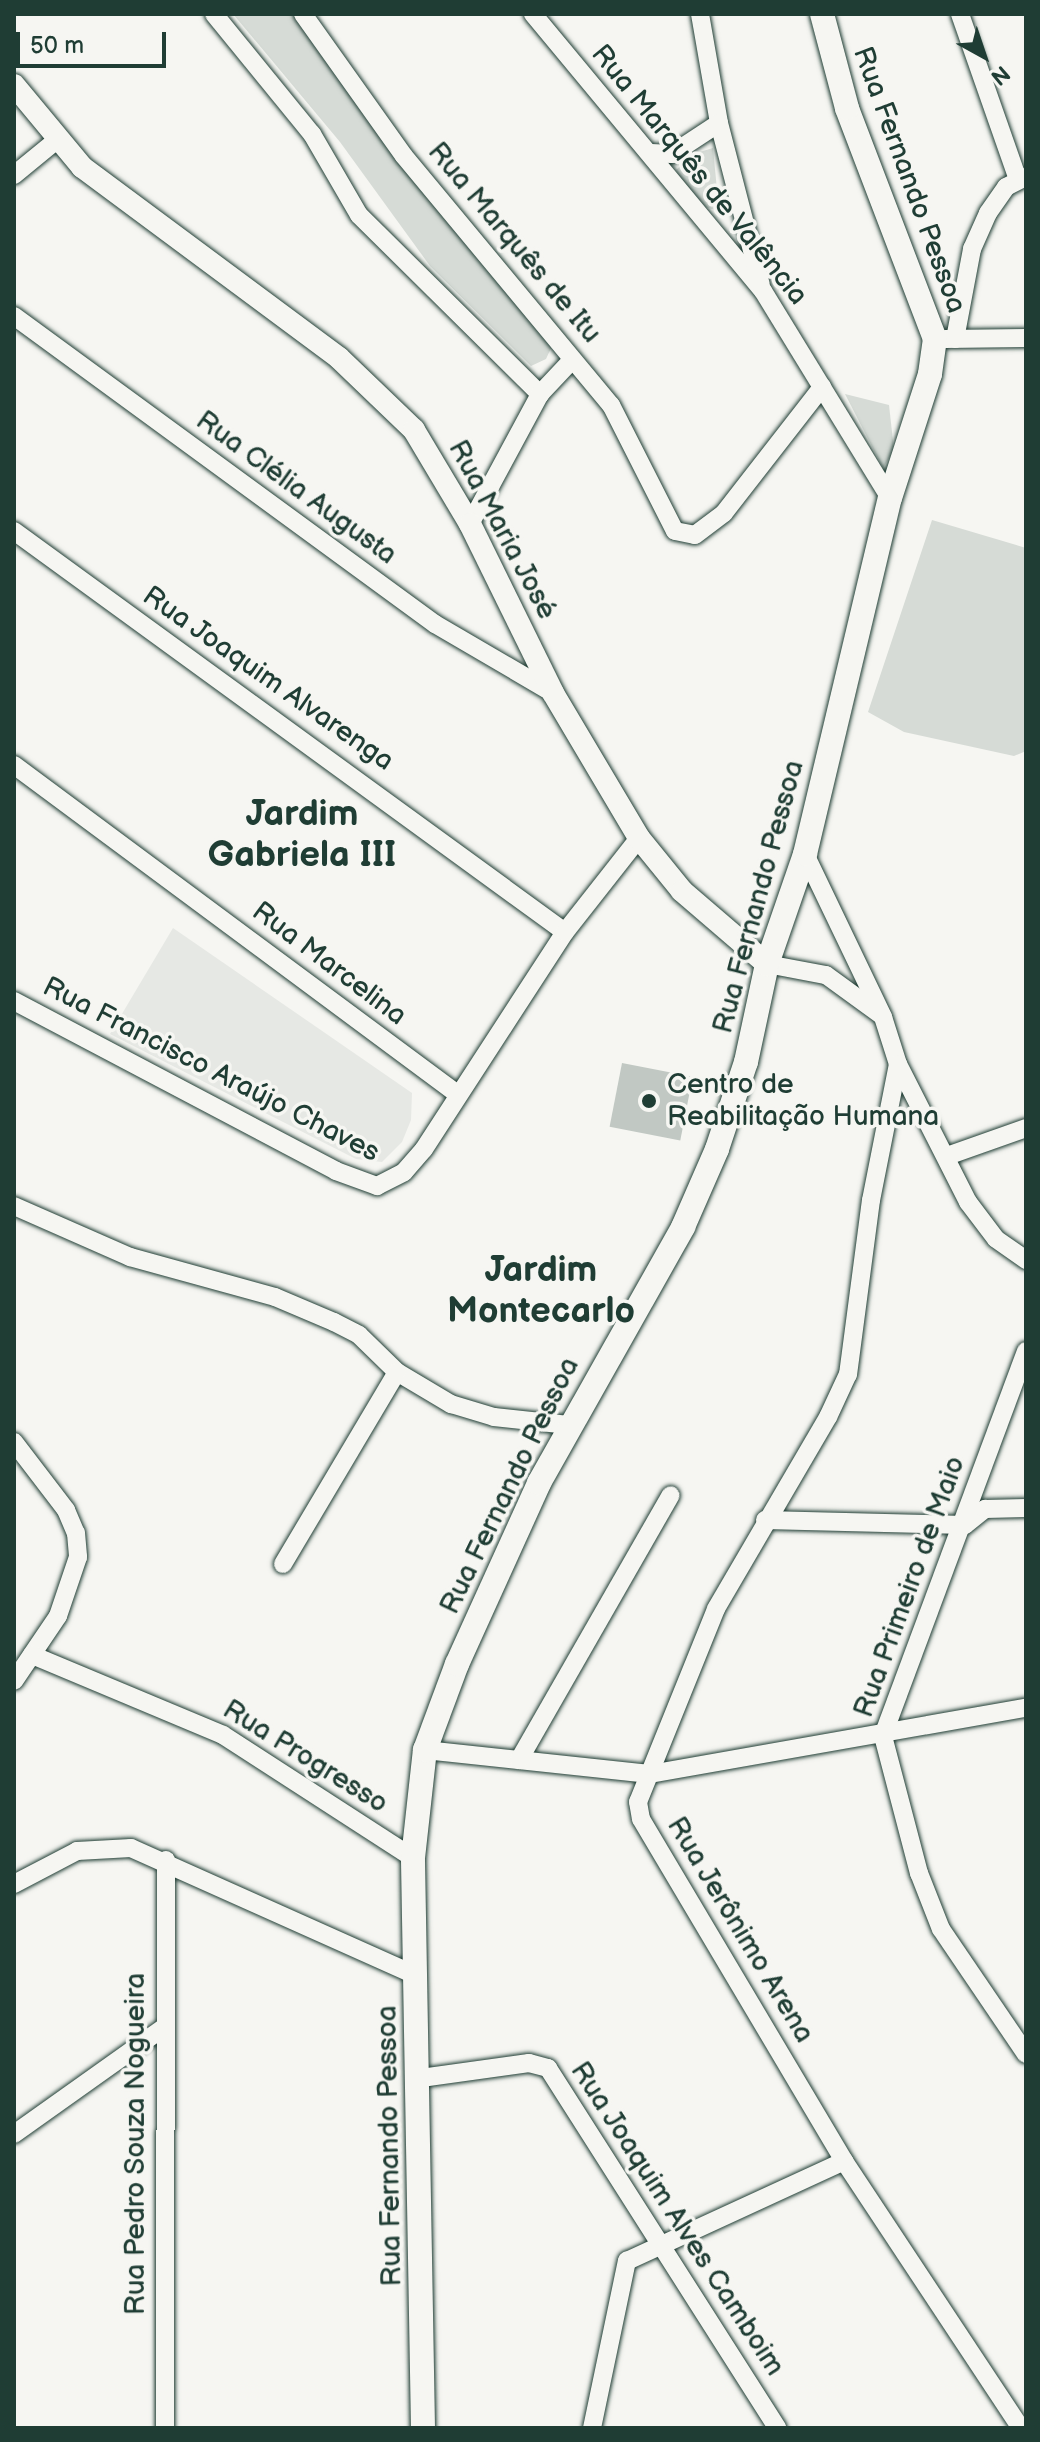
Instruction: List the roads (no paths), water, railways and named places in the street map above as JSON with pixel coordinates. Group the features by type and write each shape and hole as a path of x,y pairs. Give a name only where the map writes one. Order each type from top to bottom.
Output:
{"main road":[{"name":"Rua Fernando Pessoa","path":"423,2428 421,2078 413,1858 425,1750 457,1664 569,1425 683,1227 717,1149 746,1062 767,964 805,854 890,498 930,374 945,339 847,108 822,14"}],"street":[{"path":"214,14 312,134 359,215 540,394"},
{"name":"Rua Marquês de Itu","path":"303,14 404,156 611,405 665,517 684,535 709,527 822,387"},
{"name":"Rua Marquês de Valência","path":"533,14 763,291 890,498"},
{"path":"700,14 719,123 763,291"},
{"path":"960,14 1022,177 997,198 972,249 945,339 1026,338"},
{"name":"Rua Maria José","path":"14,85 58,139 108,189 296,325 383,397 414,430 470,524 553,693 639,838 682,891 767,964"},
{"path":"651,153 672,154 719,123"},
{"path":"14,175 58,139"},
{"name":"Rua Clélia Augusta","path":"14,316 413,608 553,693"},
{"path":"470,524 540,394 572,360"},
{"name":"Rua Joaquim Alvarenga","path":"14,531 565,932"},
{"name":"Rua Marcelina","path":"14,765 456,1093"},
{"name":"Rua Francisco Araújo Chaves","path":"14,1001 322,1164 377,1186 404,1172 424,1149 456,1093 565,932 639,838"},
{"path":"805,854 883,1017 898,1064 980,1222 1026,1260"},
{"path":"767,964 826,975 883,1017"},
{"name":"Rua Jerônimo Arena","path":"898,1064 871,1200 848,1374 828,1417 765,1520 716,1609 638,1802 641,1819 844,2161 1021,2428"},
{"path":"947,1156 1026,1128"},
{"path":"14,1206 116,1252 275,1297 334,1322 359,1335 397,1372 474,1412 569,1425"},
{"name":"Rua Primeiro de Maio","path":"1026,1351 965,1525 883,1736 919,1873 941,1929 1026,2054"},
{"path":"283,1564 397,1372"},
{"path":"14,1442 66,1510 76,1533 78,1557 58,1616 14,1681"},
{"path":"519,1760 671,1495"},
{"path":"765,1520 965,1525 985,1509 1026,1508"},
{"name":"Rua Progresso","path":"32,1655 223,1735 413,1858"},
{"path":"425,1750 650,1774 883,1736 1026,1708"},
{"path":"14,1884 77,1851 131,1848 166,1860 417,1976"},
{"name":"Rua Pedro Souza Nogueira","path":"165,2428 163,2028 166,1860"},
{"path":"14,2134 163,2028"},
{"name":"Rua Joaquim Alves Camboim","path":"421,2078 529,2063 548,2068 658,2248 777,2428"},
{"path":"592,2428 627,2261 844,2161"}],"place":[{"name":"Centro de Reabilitação Humana","path":"649,1101"}],"district":[{"name":"Jardim Gabriela III","path":"302,834"},
{"name":"Jardim Montecarlo","path":"541,1290"}]}
